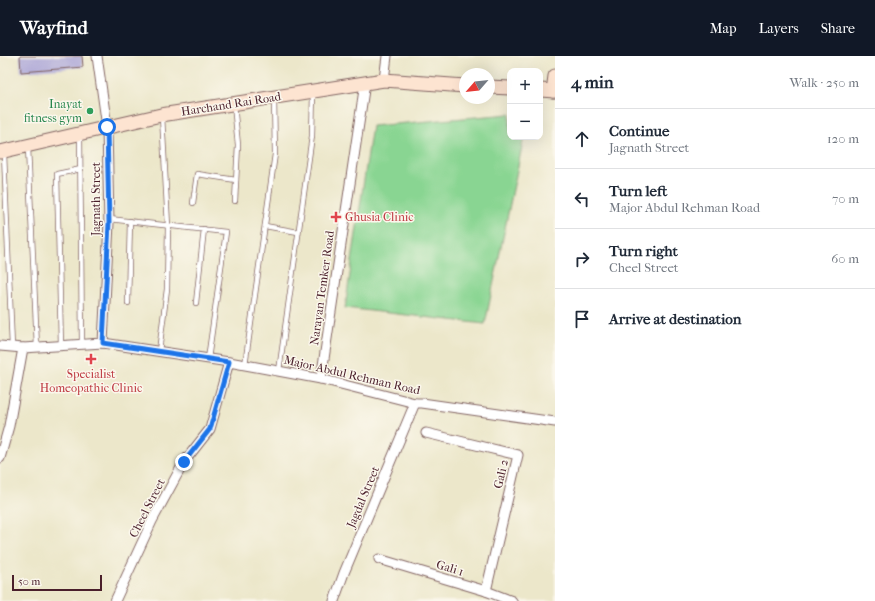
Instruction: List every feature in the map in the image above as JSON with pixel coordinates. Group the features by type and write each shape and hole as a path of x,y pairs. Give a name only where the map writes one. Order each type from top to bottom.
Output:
{"main road":[{"path":"549,91 555,76"},
{"name":"Harchand Rai Road","path":"2,151 162,115 384,80 459,86"},
{"path":"495,87 507,88"}],"street":[{"name":"Jagnath Street","path":"97,56 107,127 109,219 103,343"},
{"path":"384,80 387,56"},
{"name":"Narayan Temker Road","path":"321,379 364,83"},
{"name":"Major Abdul Rehman Road","path":"0,346 23,348 103,343 245,364 321,379 415,403 555,422"},
{"path":"0,458 9,426 23,348"},
{"name":"Cheel Street","path":"115,601 152,521 184,462 210,429 229,362"},
{"name":"Jagdal Street","path":"334,601 344,573 415,403"},
{"name":"Gali 2","path":"426,433 518,455 486,591"},
{"name":"Gali 1","path":"379,559 486,591 512,601"}],"lane":[{"path":"279,371 312,136 313,91"},
{"path":"245,364 275,154 274,97"},
{"path":"234,104 238,145 235,201"},
{"path":"159,351 167,289 168,226 162,115"},
{"path":"80,133 82,344"},
{"path":"28,145 37,347"},
{"path":"2,151 12,347"},
{"path":"61,346 57,174 81,169"},
{"path":"193,203 197,174 236,180"},
{"path":"109,219 226,232 208,358"},
{"path":"128,303 130,222"},
{"path":"265,226 298,232"},
{"path":"196,303 204,229"}],"green space":[{"path":"507,114 507,140 523,140 485,324 345,308 372,126"}],"building":[{"path":"20,56 82,56 83,67 21,72"}],"place":[{"name":"Inayat fitness gym","path":"90,111"},
{"name":"Ghusia Clinic","path":"336,217"},
{"name":"Specialist Homeopathic Clinic","path":"91,359"}],"route":[{"path":"107,127 109,223 103,343 229,362 210,429 184,462"}]}
